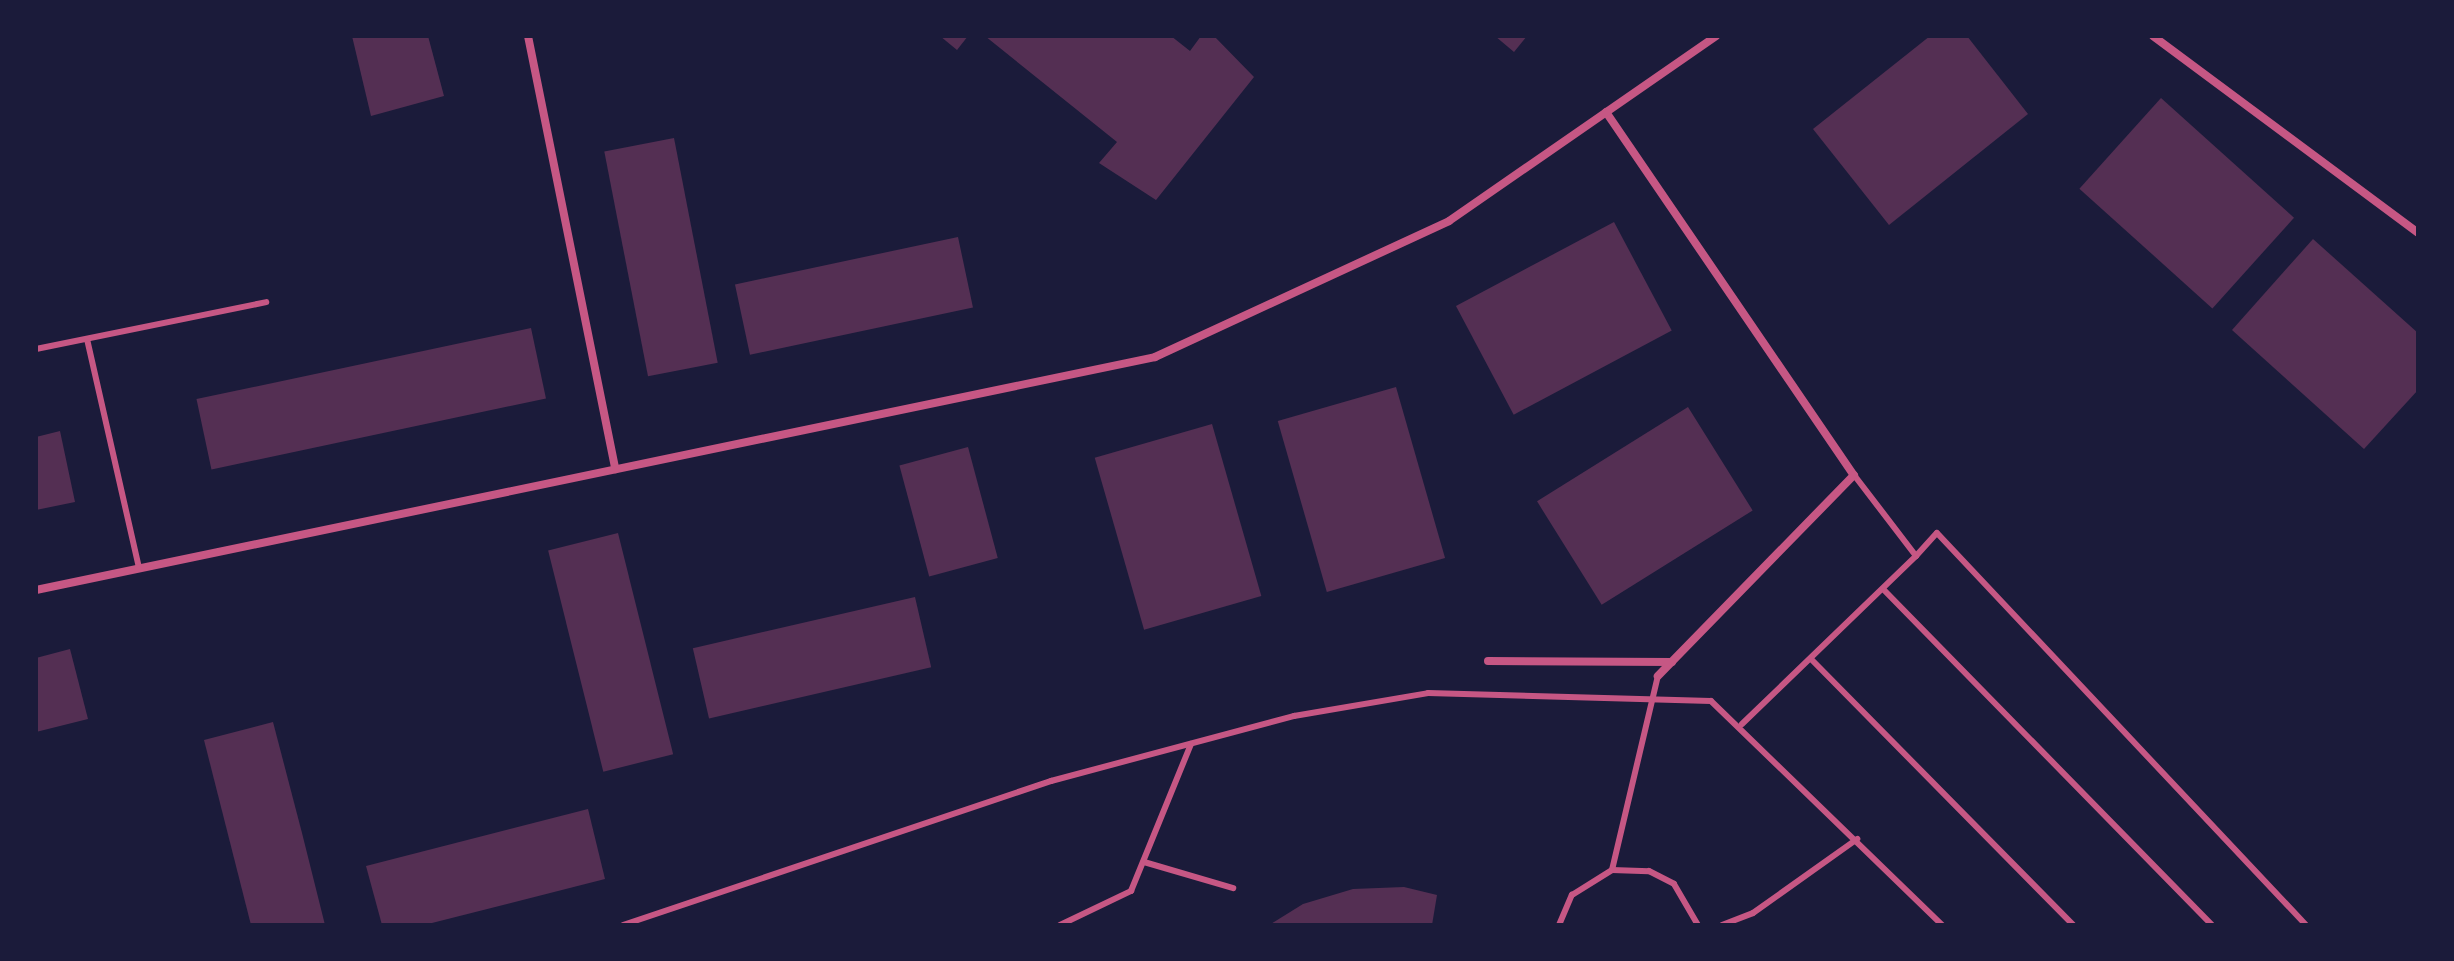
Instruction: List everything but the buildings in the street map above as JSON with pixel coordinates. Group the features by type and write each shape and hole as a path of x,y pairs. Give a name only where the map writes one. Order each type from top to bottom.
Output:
{"street":[{"path":"528,36 615,469"},
{"path":"36,590 1155,357 1449,221 1716,36"},
{"path":"2153,36 2418,233"},
{"path":"1606,112 1854,475 1658,676"},
{"path":"1488,661 1672,662"}],"lane":[{"path":"36,349 266,302"},
{"path":"87,339 139,568"},
{"path":"1854,475 1916,556"},
{"path":"1742,724 1937,533 2306,925"},
{"path":"1883,589 2212,925"},
{"path":"1811,659 2073,925"},
{"path":"1612,870 1649,699 1658,676"},
{"path":"623,925 1051,781 1191,744 1428,693 1711,701 1742,724 1942,925"},
{"path":"1060,925 1131,891 1191,744"},
{"path":"1722,925 1753,913 1857,839"},
{"path":"1144,862 1233,888"},
{"path":"1559,925 1572,895 1612,870 1649,871 1674,884 1698,925"}]}
